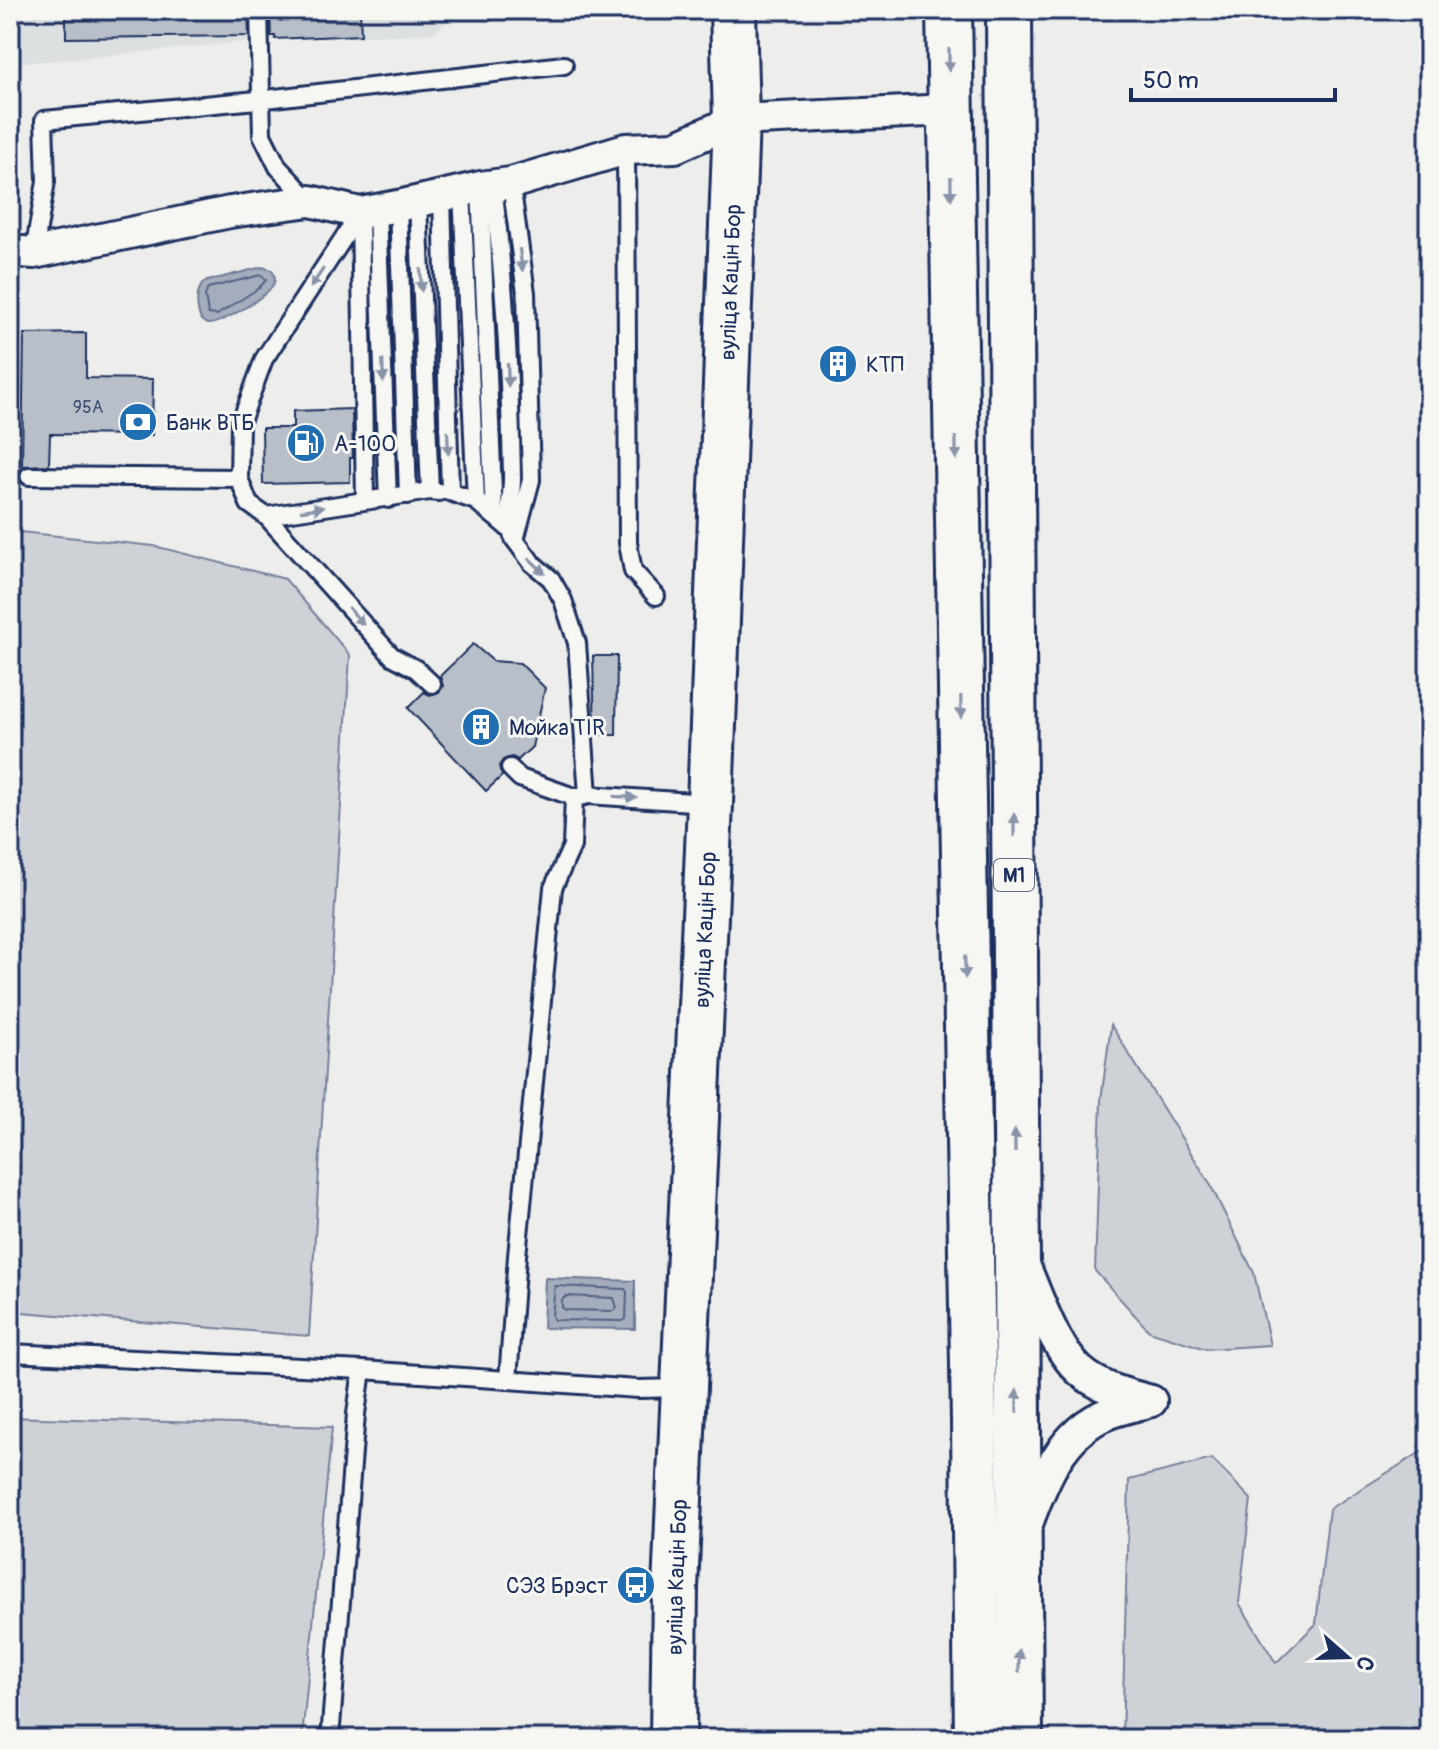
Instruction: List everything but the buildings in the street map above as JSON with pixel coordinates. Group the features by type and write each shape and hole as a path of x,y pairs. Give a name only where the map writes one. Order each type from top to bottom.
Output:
{"main road":[{"name":"вуліца Кацін Бор","path":"673,1739 675,1589 710,804 736,120 733,10"},
{"name":"М1","path":"949,10 974,1405 977,1739"},
{"name":"М1","path":"1009,10 1020,1739"}],"street":[{"path":"22,252 230,212 310,201 438,197 626,149 675,147 736,120 949,110"},
{"path":"1016,1245 1060,1345 1085,1375 1111,1390 1151,1401 1108,1414 1084,1427 1062,1450 1043,1481 1019,1548"}],"lane":[{"path":"259,10 262,135 278,167 310,201"},
{"path":"22,252 46,181 44,120 564,65"},
{"path":"626,149 628,543 633,571 656,596"},
{"path":"432,684 416,669 392,656 266,516 249,504 239,478 240,424 264,359 438,197"},
{"path":"430,491 438,197"},
{"path":"438,197 450,492"},
{"path":"408,495 438,197"},
{"path":"388,499 438,197"},
{"path":"365,500 438,197"},
{"path":"438,197 476,501"},
{"path":"438,197 494,516"},
{"path":"438,197 526,293 531,480 512,534"},
{"path":"29,476 239,478"},
{"path":"266,516 430,491 450,492 476,501 512,534 532,563 551,579 563,600 577,643 581,796 572,846 553,888 508,1380"},
{"path":"510,768 520,778 581,796 710,804"},
{"path":"10,1353 362,1370 638,1389 683,1388"},
{"path":"330,1739 362,1370"}],"shaded area":[{"path":"10,10 461,10 432,34 275,39 13,63"},
{"path":"10,531 154,546 285,579 350,655 309,1336 10,1311 10,1151 18,1091 10,1091"},
{"path":"1111,1025 1209,1182 1254,1273 1270,1345 1206,1349 1149,1331 1095,1271 1101,1100"},
{"path":"10,1417 332,1427 302,1739 10,1739"},
{"path":"1429,1447 1429,1739 1122,1739 1129,1480 1212,1459 1251,1499 1239,1603 1276,1663 1316,1624 1329,1509"}],"water":[{"path":"262,267 272,270 275,278 270,289 244,309 222,320 207,324 201,320 197,300 204,282"},
{"path":"545,1278 635,1281 635,1329 543,1328"}],"place":[{"name":"КТП","path":"838,364"},
{"name":"Банк ВТБ","path":"138,422"},
{"name":"А-100","path":"306,443"},
{"name":"Мойка TIR","path":"481,727"},
{"name":"СЭЗ Брэст","path":"636,1585"}]}
